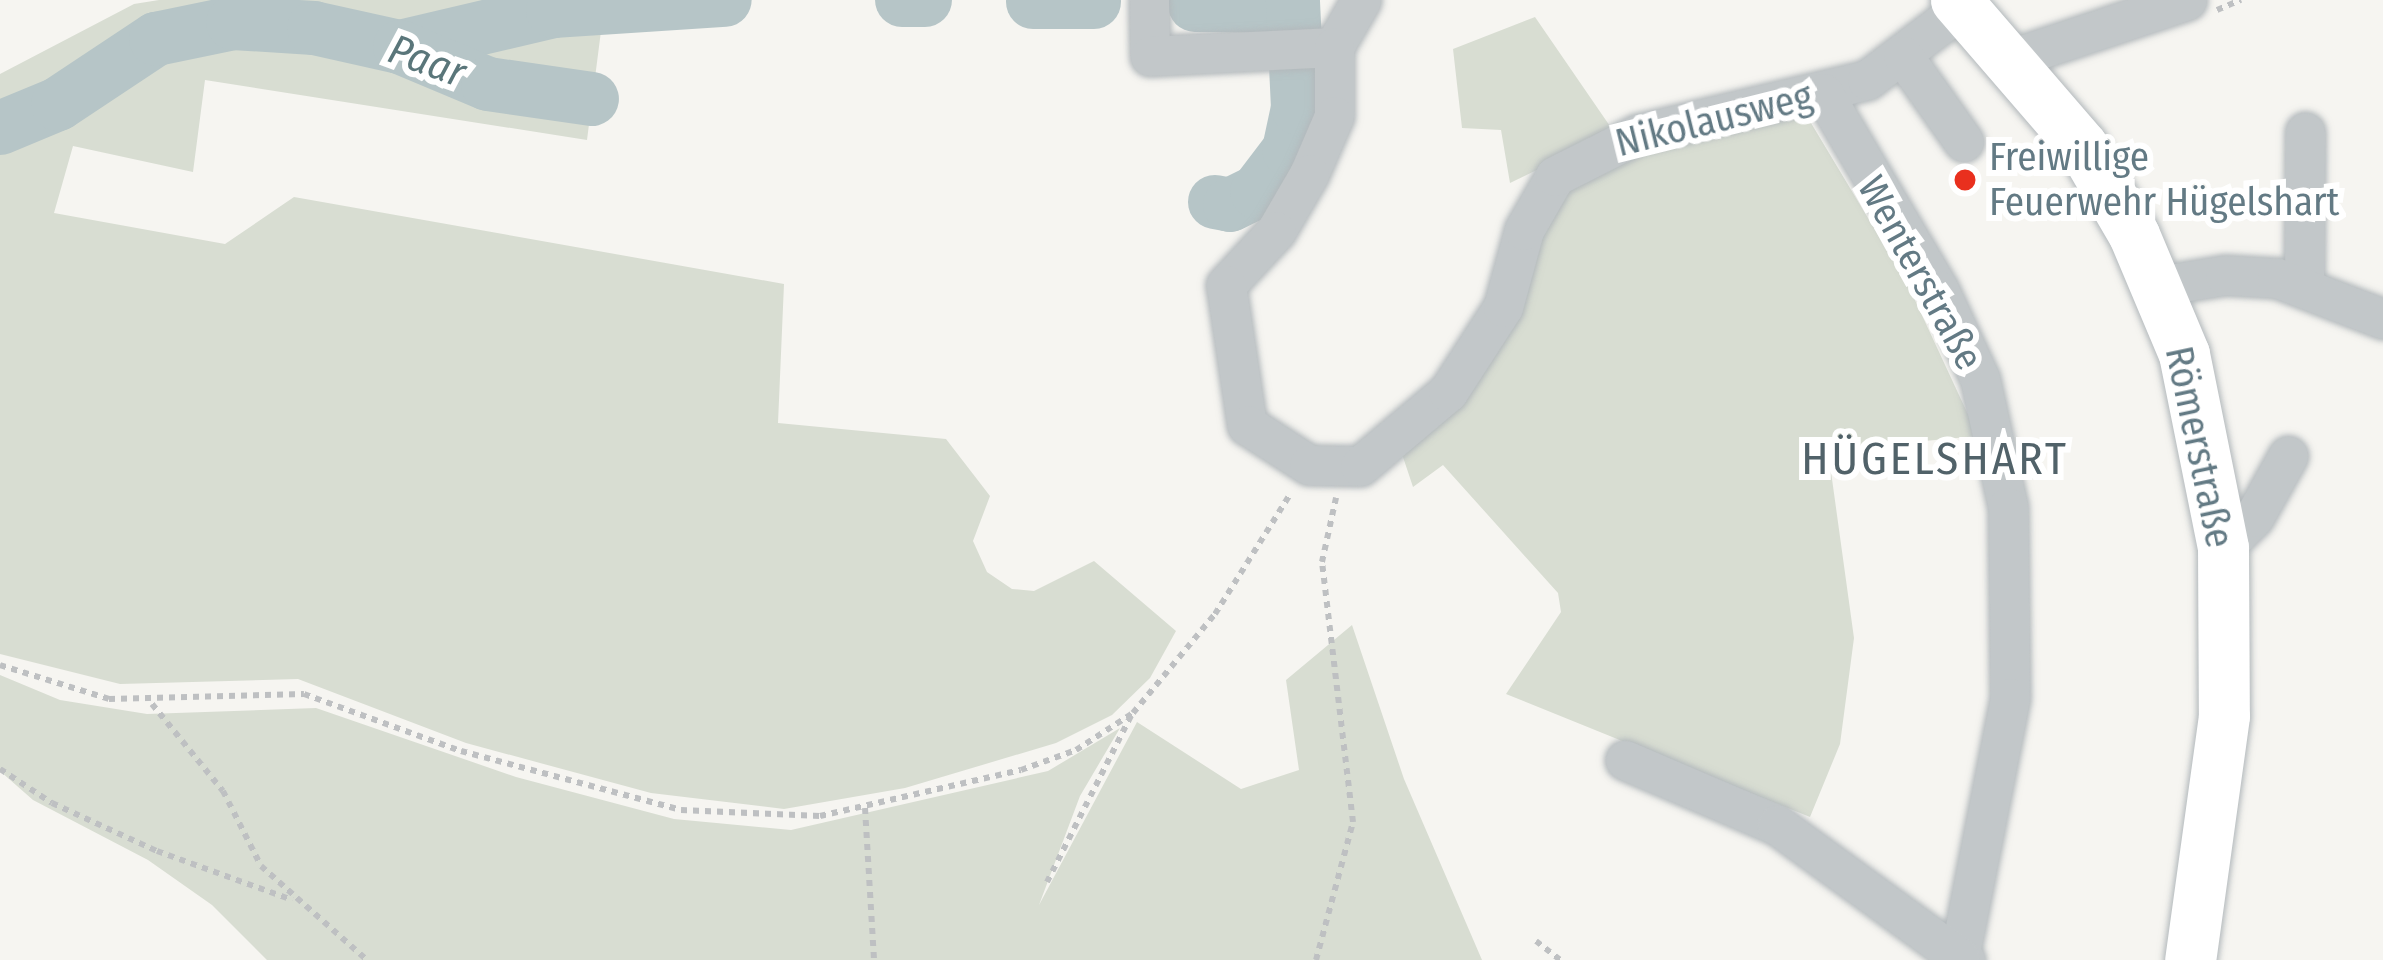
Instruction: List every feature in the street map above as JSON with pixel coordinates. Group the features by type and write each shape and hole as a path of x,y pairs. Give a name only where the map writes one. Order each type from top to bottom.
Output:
{"main road":[{"name":"Römerstraße","path":"1960,3 2013,58 2082,146 2158,286 2184,354 2223,548 2224,716 2190,960"}],"street":[{"path":"1149,0 1150,56 1308,51 1361,0"},
{"path":"2013,58 2188,0"},
{"name":"Nikolausweg","path":"1374,455 1478,355 1503,307 1538,196 1555,176 1638,134 1867,80 1903,56 1960,3"},
{"path":"1308,51 1334,116 1309,174 1276,231 1226,285 1246,425 1309,465 1374,455"},
{"path":"1903,56 1964,142"},
{"name":"Wenterstraße","path":"1625,760 1778,825 1941,954 2010,698 2008,507 1981,379 1939,290 1823,93"},
{"path":"2304,284 2305,132"},
{"path":"2158,286 2225,275 2304,284 2383,319"},
{"path":"2223,548 2254,517 2288,456"}],"path":[{"path":"1316,960 1353,822 1322,562 1336,498 1374,455"},
{"path":"1047,882 1133,713 1215,614 1309,465"},
{"path":"0,664 109,699 151,702 304,694 461,751 681,810 768,819 865,808 1021,770 1076,750 1133,713"},
{"path":"151,702 223,791 261,866 296,902 367,960"},
{"path":"0,769 52,803 157,851 296,902"},
{"path":"865,808 874,960"},
{"path":"1535,941 1560,960"}],"shaded area":[{"path":"159,0 605,0 587,140 205,80 193,172 73,146 54,213 225,244 294,197 784,284 778,423 946,439 990,496 973,541 987,572 1012,589 1034,591 1094,561 1176,631 1150,678 1112,715 1056,743 905,788 784,809 651,793 466,743 298,679 120,684 0,654 0,74 134,4"},
{"path":"1535,17 1614,132 1510,183 1501,130 1462,128 1453,49"},
{"path":"1311,73 1316,116 1279,187 1253,212 1215,214 1215,190 1240,189 1278,135 1285,74"},
{"path":"1789,114 1808,118 1907,283 1978,436 1828,450 1854,638 1840,744 1810,817 1506,694 1561,612 1558,593 1443,465 1413,487 1400,448 1568,186 1612,154"},
{"path":"1352,625 1404,779 1482,960 267,960 212,905 148,860 33,800 0,771 0,675 60,700 147,714 316,708 516,777 674,819 791,830 1048,771 1120,728 1080,796 1039,905 1137,722 1241,789 1299,770 1286,680"}],"waterway":[{"path":"400,47 553,11 725,0"},
{"path":"902,0 925,0"},
{"name":"Paar","path":"1215,202 1230,205 1257,192 1289,150 1298,108 1293,0"},
{"path":"1033,2 1094,2"},
{"path":"1195,5 1293,6"},
{"name":"Paar","path":"0,128 58,104 156,39 233,23 314,28 400,47 488,84 592,99"}],"place":[{"name":"Freiwillige Feuerwehr Hügelshart","path":"1965,180"}],"district":[{"name":"HÜGELSHART","path":"1935,460"}]}
